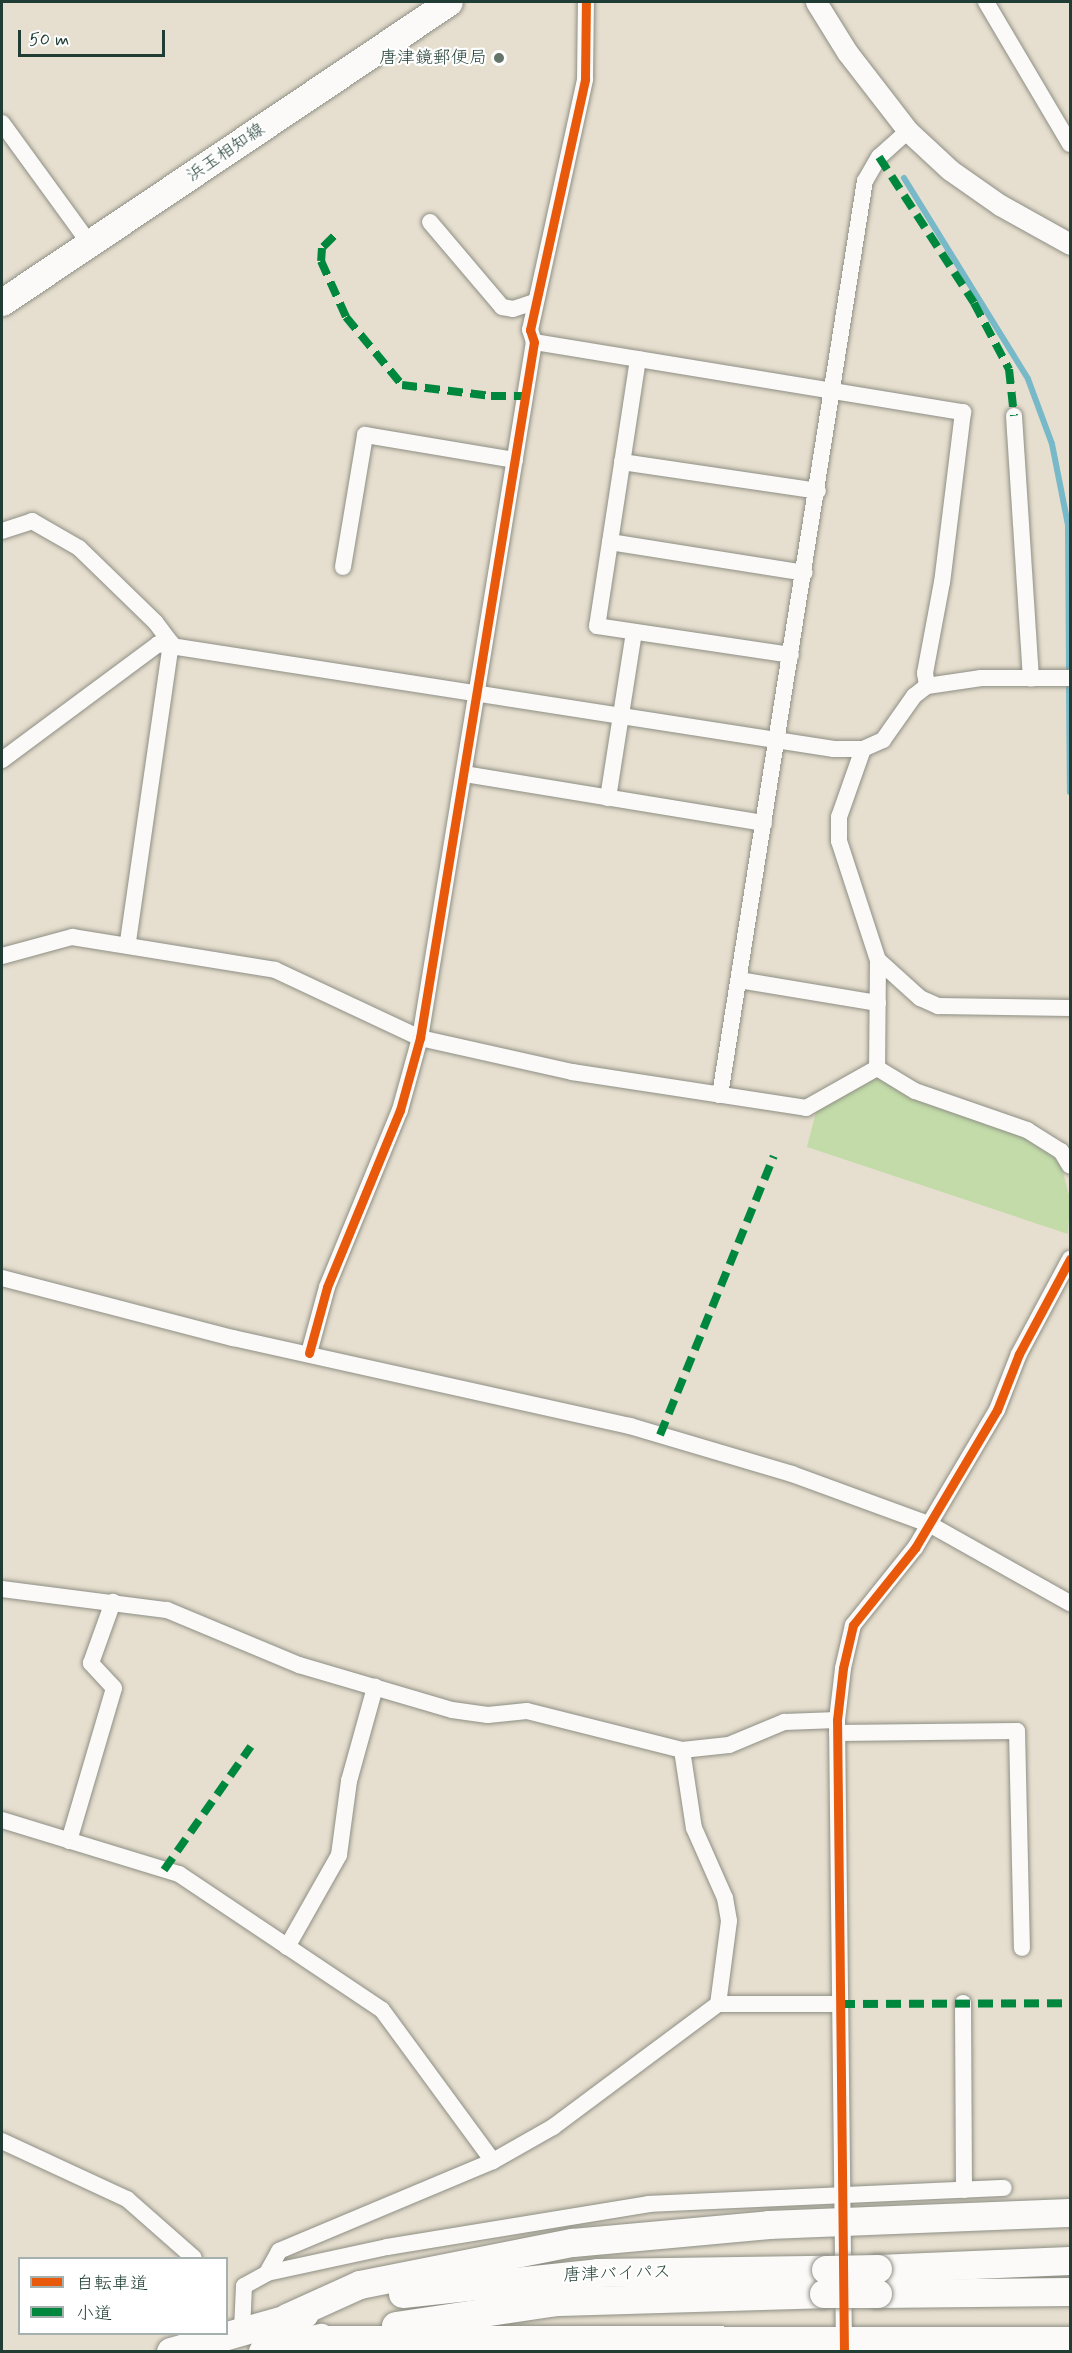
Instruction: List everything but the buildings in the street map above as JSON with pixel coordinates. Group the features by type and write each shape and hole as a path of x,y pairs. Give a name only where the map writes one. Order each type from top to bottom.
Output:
{"highway":[{"path":"286,2318 360,2285 573,2243 844,2209 1071,2213"},
{"name":"唐津バイパス","path":"878,2282 1071,2262"},
{"name":"唐津バイパス","path":"228,2334 286,2318 378,2297 520,2279 598,2273 878,2282 1071,2292"},
{"name":"唐津バイパス","path":"263,2352 304,2340 557,2302 825,2282"},
{"name":"唐津バイパス","path":"171,2352 226,2335"},
{"path":"304,2340 844,2346 1071,2341"}],"main road":[{"name":"浜玉相知線","path":"2,302 449,2"}],"street":[{"path":"309,1353 327,1287 400,1110 420,1038 534,342 530,330 585,79 586,2"},
{"path":"816,2 847,52 908,131 950,170 1000,206 1071,244"},
{"path":"986,2 1071,144"},
{"path":"2,123 90,244"},
{"path":"720,1095 792,656 865,181 879,157 908,131"},
{"path":"430,222 502,307 513,309 535,302"},
{"path":"534,342 963,412 942,582 925,673 927,686"},
{"path":"638,359 597,626 792,656"},
{"path":"1014,416 1031,678"},
{"path":"343,567 365,435 515,460"},
{"path":"622,462 818,491"},
{"path":"2,531 32,521 78,548 156,623 171,644 128,943"},
{"path":"610,542 805,573"},
{"path":"608,798 634,632"},
{"path":"2,760 158,644 171,644 778,740 863,749 883,740 914,696 927,686 981,678 1071,678"},
{"path":"863,749 839,817 839,841 878,960 877,1068"},
{"path":"464,774 764,823"},
{"path":"2,956 72,936 128,943 275,970 420,1038 572,1072 806,1108 877,1068"},
{"path":"878,960 920,998 938,1006 1071,1008"},
{"path":"739,980 878,1003"},
{"path":"877,1068 915,1091 1027,1130 1061,1150 1071,1167"},
{"path":"844,2346 837,1727 853,1624 915,1548 997,1410 1019,1354 1071,1259"},
{"path":"2,1278 232,1338 309,1353 630,1426 792,1474 929,1524 1071,1603"},
{"path":"2,1589 167,1611 299,1665 452,1710 488,1715 527,1711 682,1750 729,1744 784,1722 837,1727 1017,1731 1022,1948"},
{"path":"69,1840 114,1688 92,1663 113,1602"},
{"path":"287,1947 339,1855 349,1781 375,1687"},
{"path":"682,1750 694,1828 725,1898 729,1921 718,2004"},
{"path":"2,1820 179,1874 382,2010 493,2161"},
{"path":"963,2003 964,2190"},
{"path":"267,2273 279,2251 493,2161 553,2127 718,2004 840,2004"},
{"path":"2,2141 128,2199 192,2257"},
{"path":"228,2286 244,2286 267,2273 387,2247 649,2204 844,2209 964,2190 1004,2187"},
{"path":"242,2330 244,2286"}],"green space":[{"path":"876,1075 905,1095 1020,1134 1044,1147 1061,1165 1070,1199 1068,1234 807,1147 817,1108"}],"waterway":[{"path":"904,178 1028,379 1052,444 1068,525 1069,669"},
{"path":"1069,687 1070,792"}],"marked path":[{"path":"879,157 974,303 1009,369 1014,416"},
{"path":"334,236 322,248 321,261 346,317 402,385 491,396 526,396"},
{"path":"660,1435 774,1156"},
{"path":"164,1870 251,1746"},
{"path":"840,2004 1070,2003"}],"cycle path":[{"path":"309,1353 327,1287 400,1110 420,1038 534,342 530,330 585,79 586,2"},
{"path":"844,2352 837,1720 843,1668 853,1625 915,1548 997,1410 1019,1354 1070,1259"}],"place":[{"name":"唐津鏡郵便局","path":"499,58"}]}
